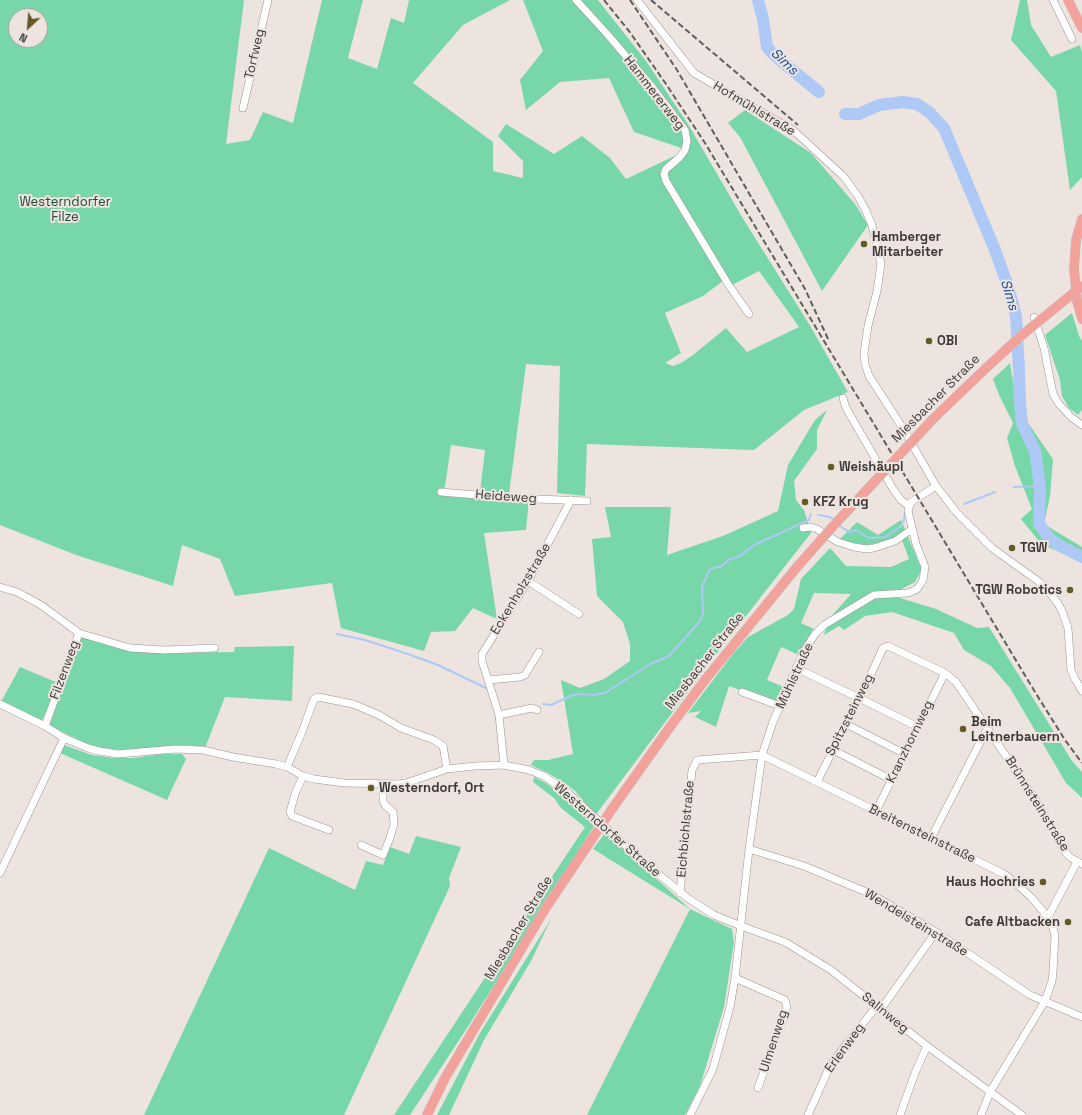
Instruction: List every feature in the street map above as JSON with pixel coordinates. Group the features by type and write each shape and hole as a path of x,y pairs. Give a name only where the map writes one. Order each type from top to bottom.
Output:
{"main road":[{"path":"1068,0 1082,28"},
{"path":"1082,220 1074,253 1077,301 1082,319"},
{"name":"Miesbacher Straße","path":"427,1115 445,1078 545,909 612,809 683,709 742,634 797,567 835,524 933,419 1022,335 1082,286"},
{"path":"420,1115 445,1078"}],"street":[{"name":"Torfweg","path":"243,108 268,0"},
{"name":"Hammererweg","path":"576,0 653,88 685,130 687,141 685,150 680,157 666,169 664,174 666,181 728,284 749,314"},
{"name":"Hofmühlstraße","path":"637,0 694,73 792,130 844,177 863,204 872,225 881,264 864,353 865,364 869,376 904,430 936,486 963,520 992,548 1038,581 1057,602 1068,628 1074,679 1082,691"},
{"path":"1053,0 1072,39"},
{"path":"1034,317 1044,348 1053,394 1059,404 1071,417 1082,425"},
{"path":"843,398 846,408 893,489 901,500 909,506 915,499 936,486"},
{"name":"Heideweg","path":"441,492 511,498 586,501"},
{"name":"Eckenholzstraße","path":"504,765 499,715 482,661 482,654 528,582 571,500"},
{"name":"Mühlstraße","path":"690,1115 713,1069 730,1007 735,978 749,849 762,755 796,668 803,653 815,634 824,625 874,596 908,593 917,589 923,580 925,567 912,529 908,511 909,506"},
{"path":"803,528 811,527 838,542 867,549 895,542 912,529"},
{"path":"528,582 579,614"},
{"name":"Filzenweg","path":"0,587 27,597 41,605 79,633 45,726"},
{"path":"79,633 130,648 164,650 215,648"},
{"name":"Brünnsteinstraße","path":"883,648 888,646 945,673 956,682 988,727 1039,805 1066,853 1080,863 1048,917"},
{"name":"Spitzsteinweg","path":"817,782 883,648"},
{"path":"488,680 520,678 525,675 539,652"},
{"path":"796,668 918,727"},
{"name":"Kranzhornweg","path":"876,811 945,673"},
{"path":"742,692 780,706"},
{"path":"286,767 302,732 314,698 318,697 353,704 379,715 401,728 434,740 443,746 447,769"},
{"name":"Westerndorfer Straße","path":"0,704 45,726 64,738 88,748 108,753 118,754 175,749 197,749 276,764 286,767 303,776 344,783 406,783 447,769 475,766 504,765 529,770 544,776 566,791 641,860 680,893 714,915 741,926"},
{"path":"499,715 532,708 537,710"},
{"path":"846,724 905,754"},
{"path":"931,838 988,727"},
{"path":"0,873 64,738"},
{"path":"833,750 892,780"},
{"name":"Breitensteinstraße","path":"762,755 1004,874 1031,897 1048,917 1055,935 1055,958 1052,981 1044,1001 990,1092 980,1115"},
{"name":"Eichbichlstraße","path":"680,893 692,770 697,760 762,755"},
{"path":"303,776 295,794 290,812 292,816 329,830"},
{"path":"361,845 383,855 390,838 394,824 393,812 385,806 383,801 383,784"},
{"name":"Wendelsteinstraße","path":"749,849 804,866 871,894 936,932 1030,995 1082,1017"},
{"name":"Salinweg","path":"741,926 776,938 831,970 927,1046 1022,1115"},
{"name":"Erlenweg","path":"808,1115 830,1066 847,1043 879,1008 936,932"},
{"name":"Ulmenweg","path":"735,978 785,1000 787,1007 758,1088"},
{"path":"900,1115 915,1073 927,1046"}],"green space":[{"name":"Westerndorfer Filze","path":"0,0 244,0 226,144 250,140 263,112 293,123 322,0 363,0 348,58 377,69 391,18 404,23 409,0 510,0 463,25 413,83 493,142 493,171 523,178 523,161 498,136 506,124 554,154 582,136 610,158 626,179 687,150 634,132 609,78 560,82 526,110 520,80 543,51 523,0 598,0 646,61 688,124 742,217 809,324 848,392 804,410 754,450 587,444 585,496 557,493 560,366 526,364 509,494 480,492 485,450 451,445 445,487 442,493 529,499 526,530 484,533 497,619 473,608 455,631 431,632 424,651 341,628 332,583 235,596 220,559 182,545 173,586 76,555 0,525","holes":["759,271 799,327 747,352 726,328 681,363 673,366 665,363 681,353 665,313 703,296 727,278 732,285"]},
{"path":"1020,0 1027,0 1031,25 1051,57 1080,45 1082,53 1082,177 1070,190 1056,91 1011,40"},
{"path":"745,110 811,153 855,204 868,225 822,291 740,137 728,123"},
{"path":"1072,313 1082,341 1082,410 1078,415 1069,408 1062,396 1060,380 1045,335"},
{"path":"1010,363 1017,407 1053,459 1050,496 1044,524 1082,547 1082,562 1042,545 1021,519 1032,509 1015,466 1007,438 1013,423 993,379"},
{"path":"827,410 817,430 817,449 794,481 796,500 804,510 811,533 717,653 591,821 594,826 469,1025 410,1115 394,1115 585,827 561,808 554,798 533,782 534,777 546,783 581,810 586,804 575,791 548,773 531,765 534,760 548,760 573,754 561,680 580,688 604,679 630,661 630,644 623,622 597,596 592,539 611,537 605,507 671,507 667,555 723,536 778,511 788,465 815,420"},
{"path":"901,520 922,570 915,582 890,595 936,609 977,628 989,627 1072,761 1082,772 1082,798 1066,783 1010,688 991,666 964,650 954,633 892,612 865,616 844,630 839,626 824,635 828,620 851,594 814,593 801,623 814,629 803,645 799,655 781,647 767,680 784,687 777,704 729,686 716,727 695,717 701,711 688,713 733,654 748,637 788,615 794,609 801,579 830,548 846,566 891,567 909,559 902,540 859,546 840,539 857,522 878,535"},
{"path":"82,636 168,653 234,652 235,647 294,646 292,701 225,697 205,748 189,745 121,750 94,747 48,725 79,639"},
{"path":"20,667 58,683 42,721 1,702"},
{"path":"64,745 92,755 113,758 182,754 186,759 167,800 60,753"},
{"path":"605,833 690,909 593,849"},
{"path":"416,836 461,847 449,878 450,886 344,1115 144,1115 269,848 355,890 366,861 383,865 390,847 409,854"},
{"path":"690,909 732,929 734,942 724,1007 700,1086 685,1115 587,1115"},
{"path":"551,919 531,961 484,1040 449,1115 437,1115 480,1033"}],"waterway":[{"name":"Sims","path":"758,0 763,19 767,47 774,55 819,92"},
{"name":"Sims","path":"845,114 859,114 879,105 903,102 917,104 929,112 944,128 995,250 1008,286 1016,316 1022,424 1035,451 1040,486 1039,524 1050,539 1082,557"},
{"path":"1014,487 1040,486"},
{"path":"964,504 995,492"},
{"path":"838,524 850,532 856,530 869,538 885,537 900,527 904,520 905,511"},
{"path":"543,704 551,705 573,695 594,695 605,693 650,664 669,656 701,620 703,614 702,587 710,569 722,566 728,560 740,556 754,545 809,520 811,514"},
{"path":"818,515 830,517 834,520"},
{"path":"337,634 365,640 408,654 438,665 488,689"}],"railway":[{"path":"604,0 629,31 705,143 1035,692 1065,740 1082,763"},
{"path":"630,0 677,70 805,289 829,341"},
{"path":"651,0 798,125"}],"place":[{"name":"Hamberger Mitarbeiter","path":"864,244"},
{"name":"OBI","path":"929,341"},
{"name":"Weishäupl","path":"831,467"},
{"name":"KFZ Krug","path":"805,502"},
{"name":"TGW","path":"1012,548"},
{"name":"TGW Robotics","path":"1070,590"},
{"name":"Beim Leitnerbauern","path":"963,729"},
{"name":"Westerndorf, Ort","path":"371,788"},
{"name":"Haus Hochries","path":"1043,882"},
{"name":"Cafe Altbacken","path":"1068,922"}]}
